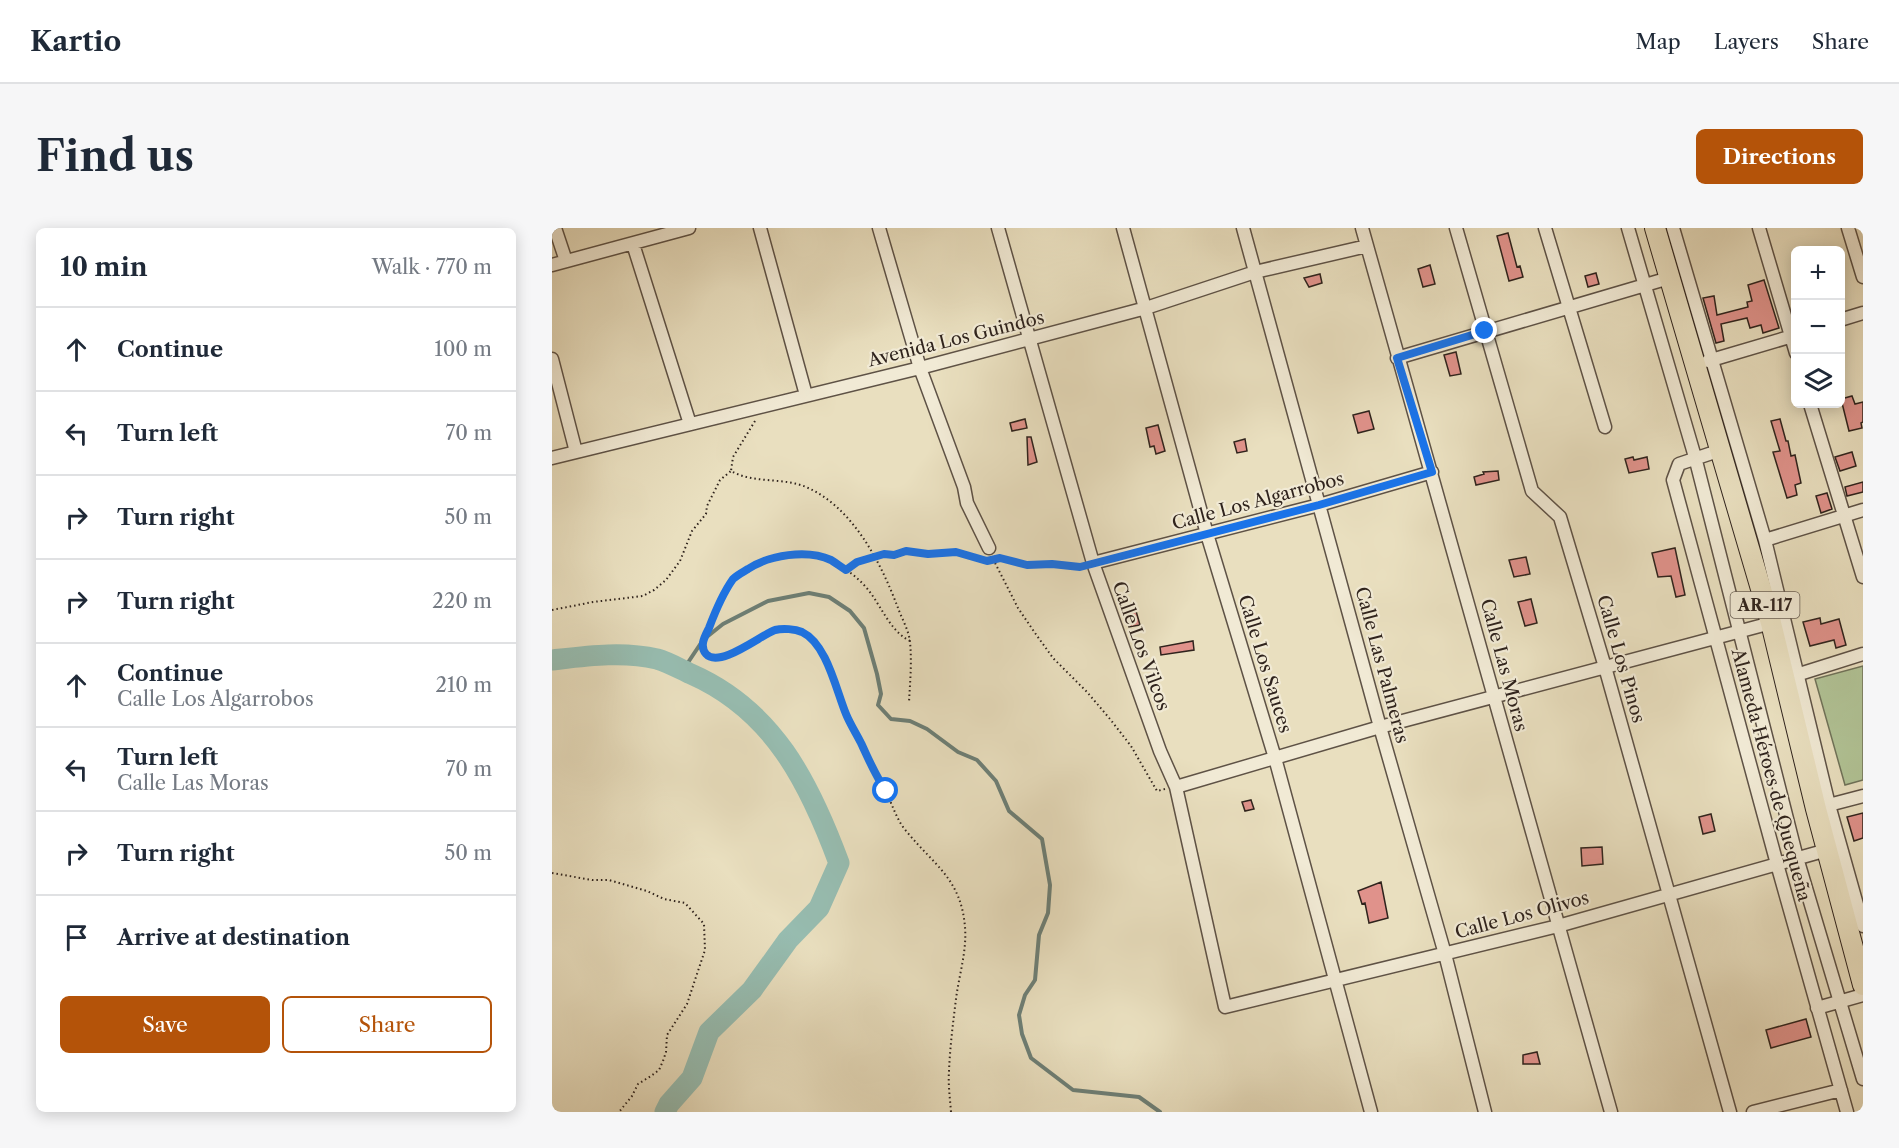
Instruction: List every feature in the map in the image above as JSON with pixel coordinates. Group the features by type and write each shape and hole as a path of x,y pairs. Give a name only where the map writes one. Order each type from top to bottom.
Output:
{"main road":[{"name":"AR-117","path":"1655,228 1669,278 1704,362 1721,450 1771,623 1791,677 1822,807 1827,850 1863,985"}],"street":[{"path":"555,228 566,261"},
{"path":"552,265 689,228"},
{"path":"760,228 806,395"},
{"path":"879,228 920,368 967,504 991,553"},
{"name":"Calle Los Vilcos","path":"998,228 1093,563 1160,752 1176,787 1225,1007"},
{"name":"Calle Los Sauces","path":"1123,228 1207,534 1275,758 1371,1112"},
{"name":"Calle Las Palmeras","path":"1243,228 1445,954 1485,1112"},
{"name":"Calle Las Moras","path":"1362,228 1611,1112"},
{"name":"Calle Los Pinos","path":"1456,228 1532,491 1560,517 1605,667 1730,1112"},
{"path":"1545,228 1605,428"},
{"path":"1628,228 1695,457"},
{"path":"1672,228 1704,362 1765,540 1791,677 1863,654"},
{"path":"1759,228 1791,329"},
{"path":"1848,228 1863,277"},
{"path":"633,244 690,424"},
{"name":"Avenida Los Guindos","path":"552,458 920,368 1146,308 1255,272 1367,246"},
{"path":"1397,358 1669,278"},
{"path":"1845,318 1863,313"},
{"path":"1704,362 1791,336"},
{"path":"552,359 576,452"},
{"path":"1811,408 1863,577"},
{"name":"Alameda Héroes de Quequeña","path":"1721,450 1678,464 1673,480 1847,1112"},
{"name":"Alameda Héroes de Quequeña","path":"1695,457 1797,858 1863,1079"},
{"name":"Calle Los Algarrobos","path":"1093,563 1319,505 1432,472"},
{"path":"1765,540 1863,510"},
{"path":"1176,787 1380,727 1771,623"},
{"path":"1863,796 1822,807 1863,926"},
{"name":"Calle Los Olivos","path":"1225,1007 1557,926 1827,850"},
{"path":"1817,1008 1863,995"},
{"path":"1753,1112 1841,1090"}],"path":[{"path":"552,610 643,596 666,580 680,561 692,531 706,514 707,506 720,480 731,471 733,457 757,418 758,406"},
{"path":"731,471 740,477 787,481 808,487 843,513 858,530 875,557 891,590 910,641 909,702"},
{"path":"846,570 857,562 906,551 928,554 956,552 987,561 991,553"},
{"path":"991,553 1000,558 1027,565 1052,564 1080,567 1093,563"},
{"path":"991,553 1018,608 1035,633 1058,664 1087,692 1131,746 1157,791 1176,787"},
{"path":"910,641 899,636 864,585 846,570 829,559 806,555 772,558 755,564 734,578 713,617 703,640 703,649 706,655 713,658 723,656 749,646 775,630 789,629 802,632 813,641 834,678 847,717 876,777 886,791 906,832 944,870 956,891 965,927 965,944 950,1056 951,1112"},
{"path":"552,873 592,880 609,880 685,903 704,924 705,950 687,1004 667,1035 666,1052 659,1070 638,1084 619,1112"}],"green space":[{"path":"1863,666 1863,780 1845,785 1815,679"}],"building":[{"path":"1508,233 1517,267 1520,266 1523,277 1509,281 1497,236"},
{"path":"1430,265 1435,284 1423,287 1418,269"},
{"path":"1596,273 1599,284 1588,287 1585,276"},
{"path":"1320,274 1322,283 1309,287 1304,278"},
{"path":"1764,280 1779,328 1763,333 1761,325 1750,328 1747,318 1721,324 1724,341 1716,343 1703,298 1714,296 1717,315 1748,307 1747,302 1752,301 1748,285"},
{"path":"1456,352 1461,374 1450,376 1444,355"},
{"path":"1852,396 1855,404 1863,402 1862,428 1849,431 1843,408 1845,398"},
{"path":"1369,411 1374,429 1358,433 1353,415"},
{"path":"1025,419 1027,428 1012,431 1010,423"},
{"path":"1780,419 1791,456 1795,455 1801,483 1795,485 1797,495 1787,498 1773,452 1780,451 1771,421"},
{"path":"1158,425 1165,451 1156,454 1154,446 1150,447 1146,428"},
{"path":"1027,437 1031,437 1037,462 1028,465"},
{"path":"1245,439 1247,451 1237,453 1234,442"},
{"path":"1852,452 1856,466 1840,471 1835,457"},
{"path":"1633,457 1634,460 1647,457 1649,469 1629,473 1625,459"},
{"path":"1498,471 1499,480 1476,485 1474,477 1484,474 1483,472"},
{"path":"1863,482 1863,492 1847,496 1845,487"},
{"path":"1827,493 1832,509 1821,513 1816,496"},
{"path":"1675,548 1685,595 1676,597 1671,576 1658,577 1652,553"},
{"path":"1526,557 1530,574 1514,577 1509,560"},
{"path":"1531,599 1537,623 1525,626 1518,602"},
{"path":"1136,611 1140,625 1129,627 1126,614"},
{"path":"1820,618 1821,624 1839,619 1846,645 1836,648 1834,640 1810,646 1803,622"},
{"path":"1193,641 1194,650 1161,655 1160,647"},
{"path":"1251,800 1254,809 1245,811 1242,802"},
{"path":"1863,813 1863,838 1854,841 1847,817"},
{"path":"1711,814 1715,831 1703,834 1699,817"},
{"path":"1602,847 1603,864 1582,866 1581,848"},
{"path":"1381,882 1388,918 1369,923 1365,903 1362,904 1358,891"},
{"path":"1806,1019 1811,1037 1771,1048 1766,1030"},
{"path":"1537,1052 1540,1064 1523,1064 1523,1055"}],"waterway":[{"path":"683,670 703,640 723,624 768,601 809,593 829,597 850,611 864,628 881,694 878,705 891,719 910,721 927,729 958,752 977,760 996,781 1009,811 1042,839 1050,885 1048,913 1039,935 1035,980 1025,995 1019,1015 1022,1034 1031,1058 1073,1090 1139,1097 1160,1112"},
{"path":"552,660 605,655 631,655 657,659 720,689 766,728 784,752 801,777 815,804 839,863 819,908 788,940 752,990 709,1032 692,1078 669,1104 665,1112"}],"route":[{"path":"886,791 876,777 847,717 834,678 821,652 802,632 789,629 775,630 749,646 723,656 713,658 706,655 703,640 734,578 755,564 789,555 829,559 846,570 857,562 884,554 894,555 906,551 928,554 946,551 987,561 1000,558 1027,565 1052,564 1080,567 1319,505 1432,472 1397,358 1485,331"}]}
